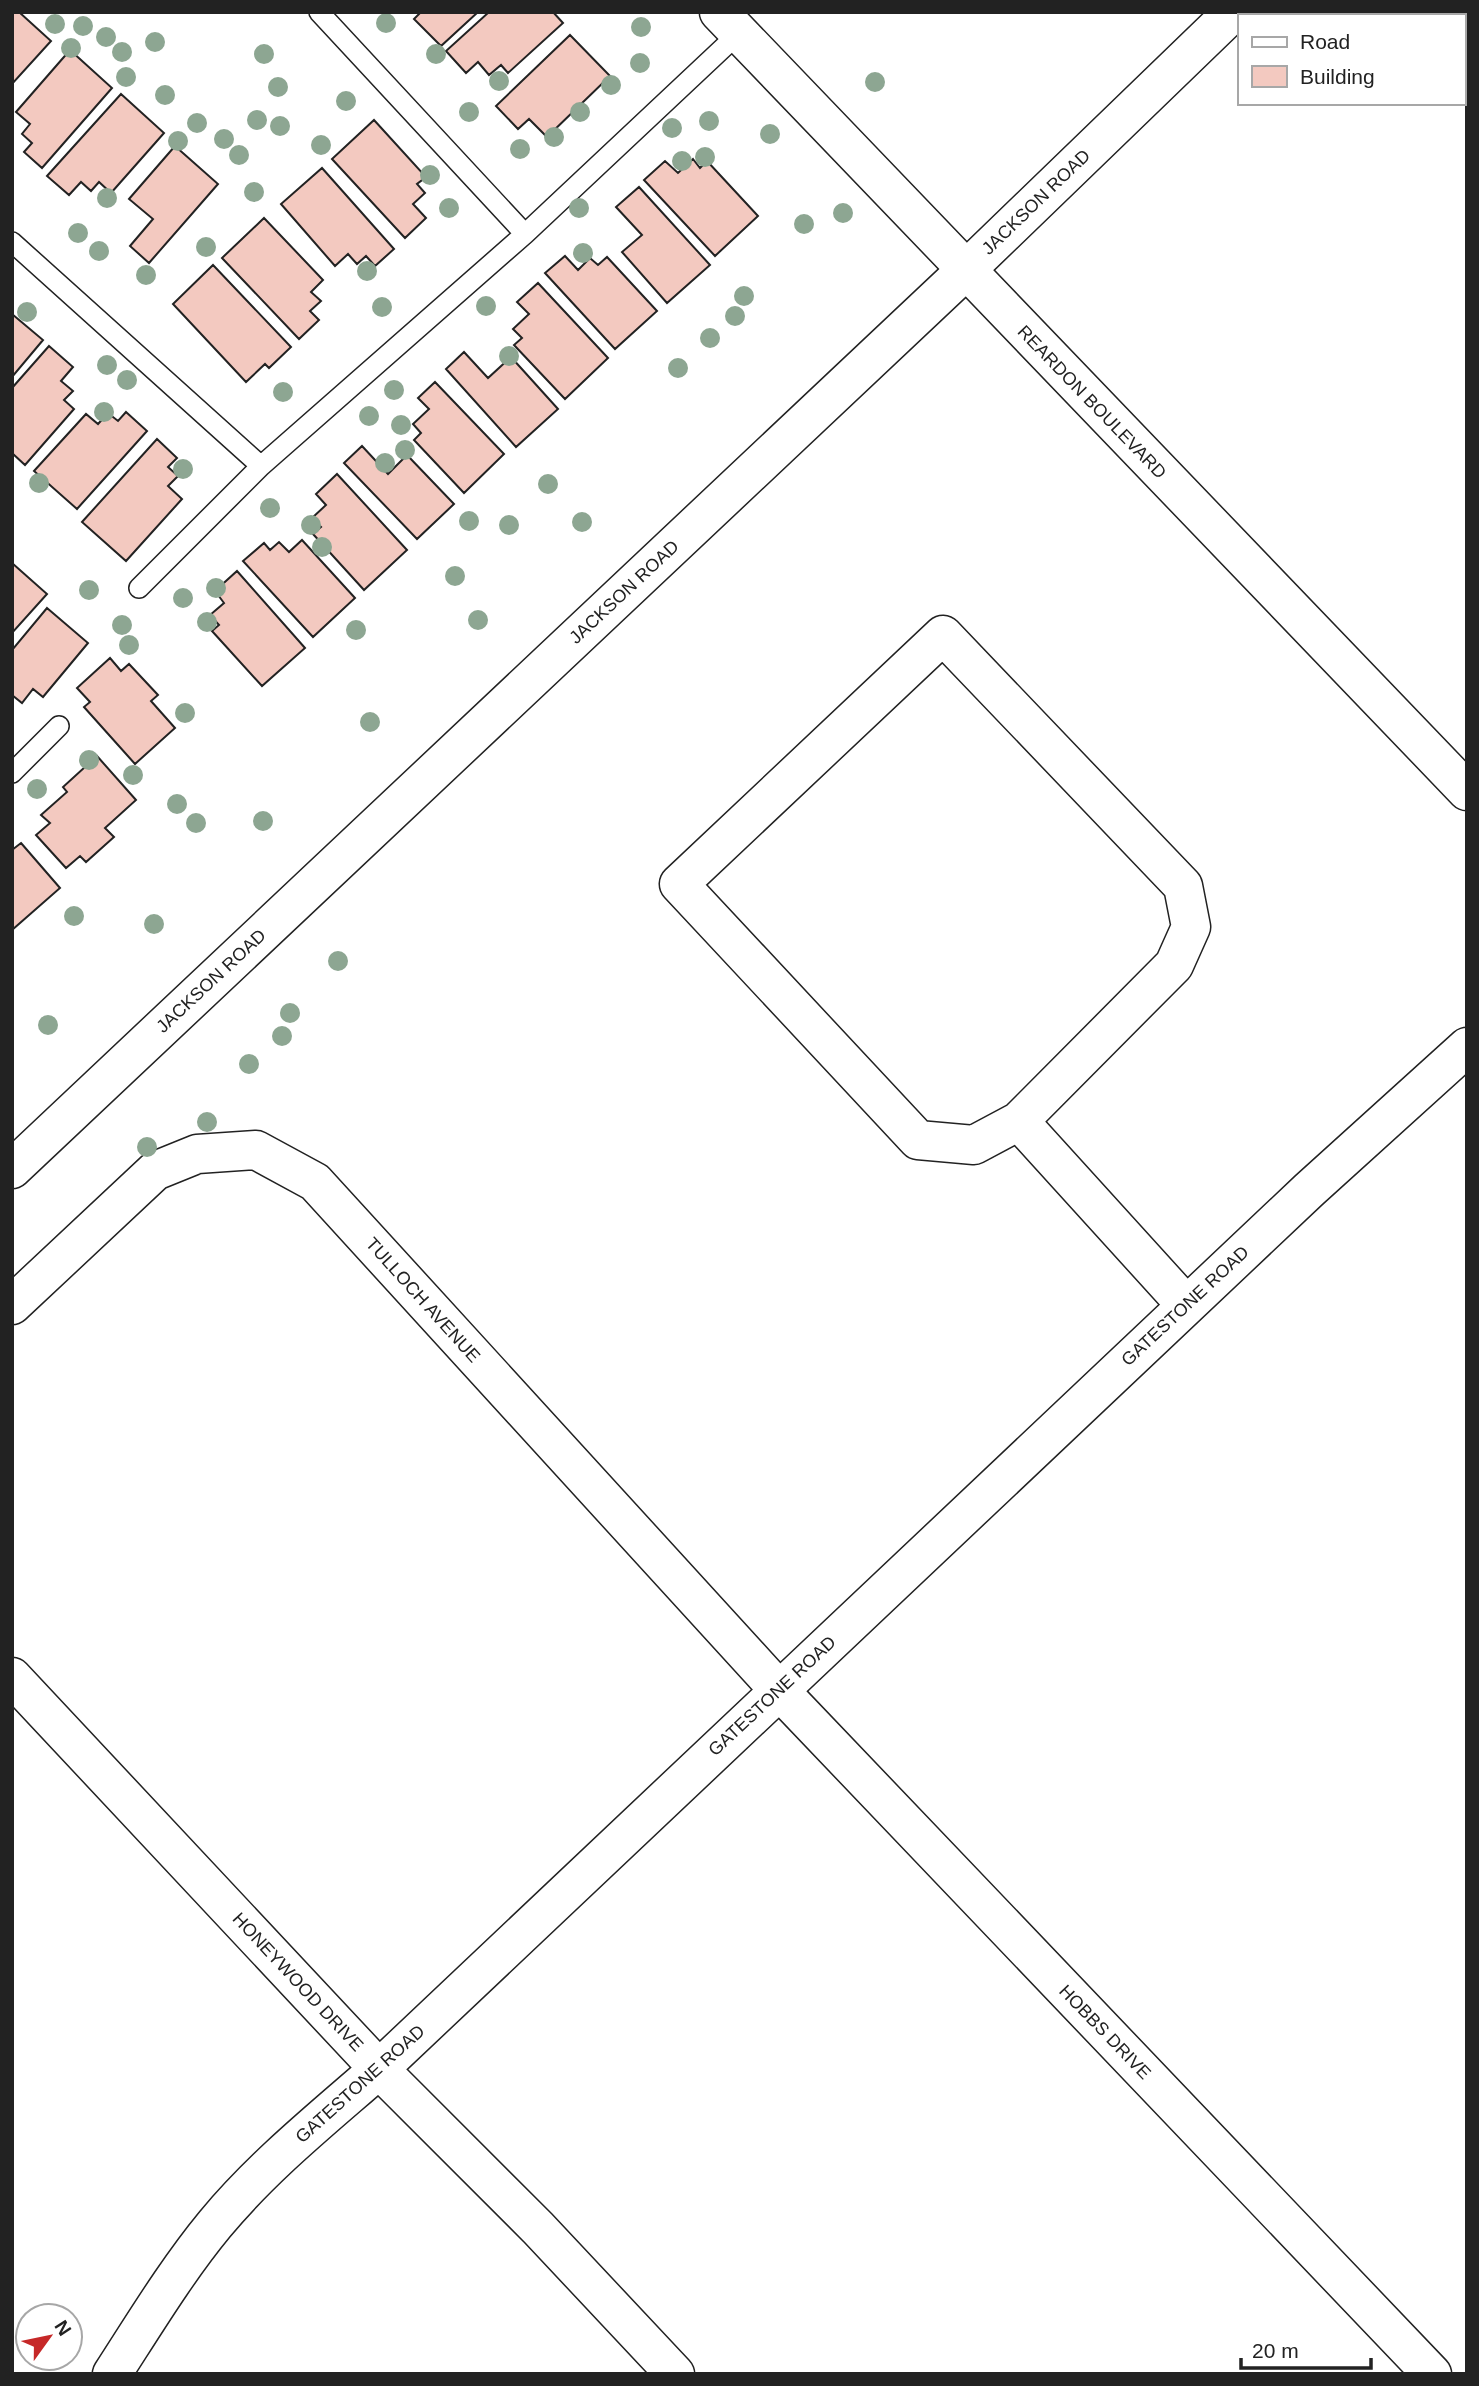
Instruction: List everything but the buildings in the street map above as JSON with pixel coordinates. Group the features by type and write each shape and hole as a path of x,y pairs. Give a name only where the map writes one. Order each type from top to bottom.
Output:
{"street":[{"name":"JACKSON ROAD","path":"12,1169 965,271 1233,12"},
{"name":"REARDON BOULEVARD","path":"729,23 1467,791"},
{"path":"943,635 1183,886 1191,927 1174,965 1019,1121 974,1145 918,1140 679,884 943,635"},
{"name":"GATESTONE ROAD","path":"112,2374 163,2295 216,2224 288,2149 379,2069 1309,1190 1467,1048"},
{"path":"1019,1121 1186,1305"},
{"name":"TULLOCH AVENUE","path":"12,1305 155,1171 197,1154 256,1150 315,1182 778,1689"},
{"name":"HONEYWOOD DRIVE","path":"12,1677 379,2069 538,2228 675,2374"},
{"name":"HOBBS DRIVE","path":"778,1689 1432,2374"}],"lane":[{"path":"319,12 525,234"},
{"path":"139,588 261,466 525,234 729,23"},
{"path":"12,242 261,466"},
{"path":"12,773 59,726"}]}
